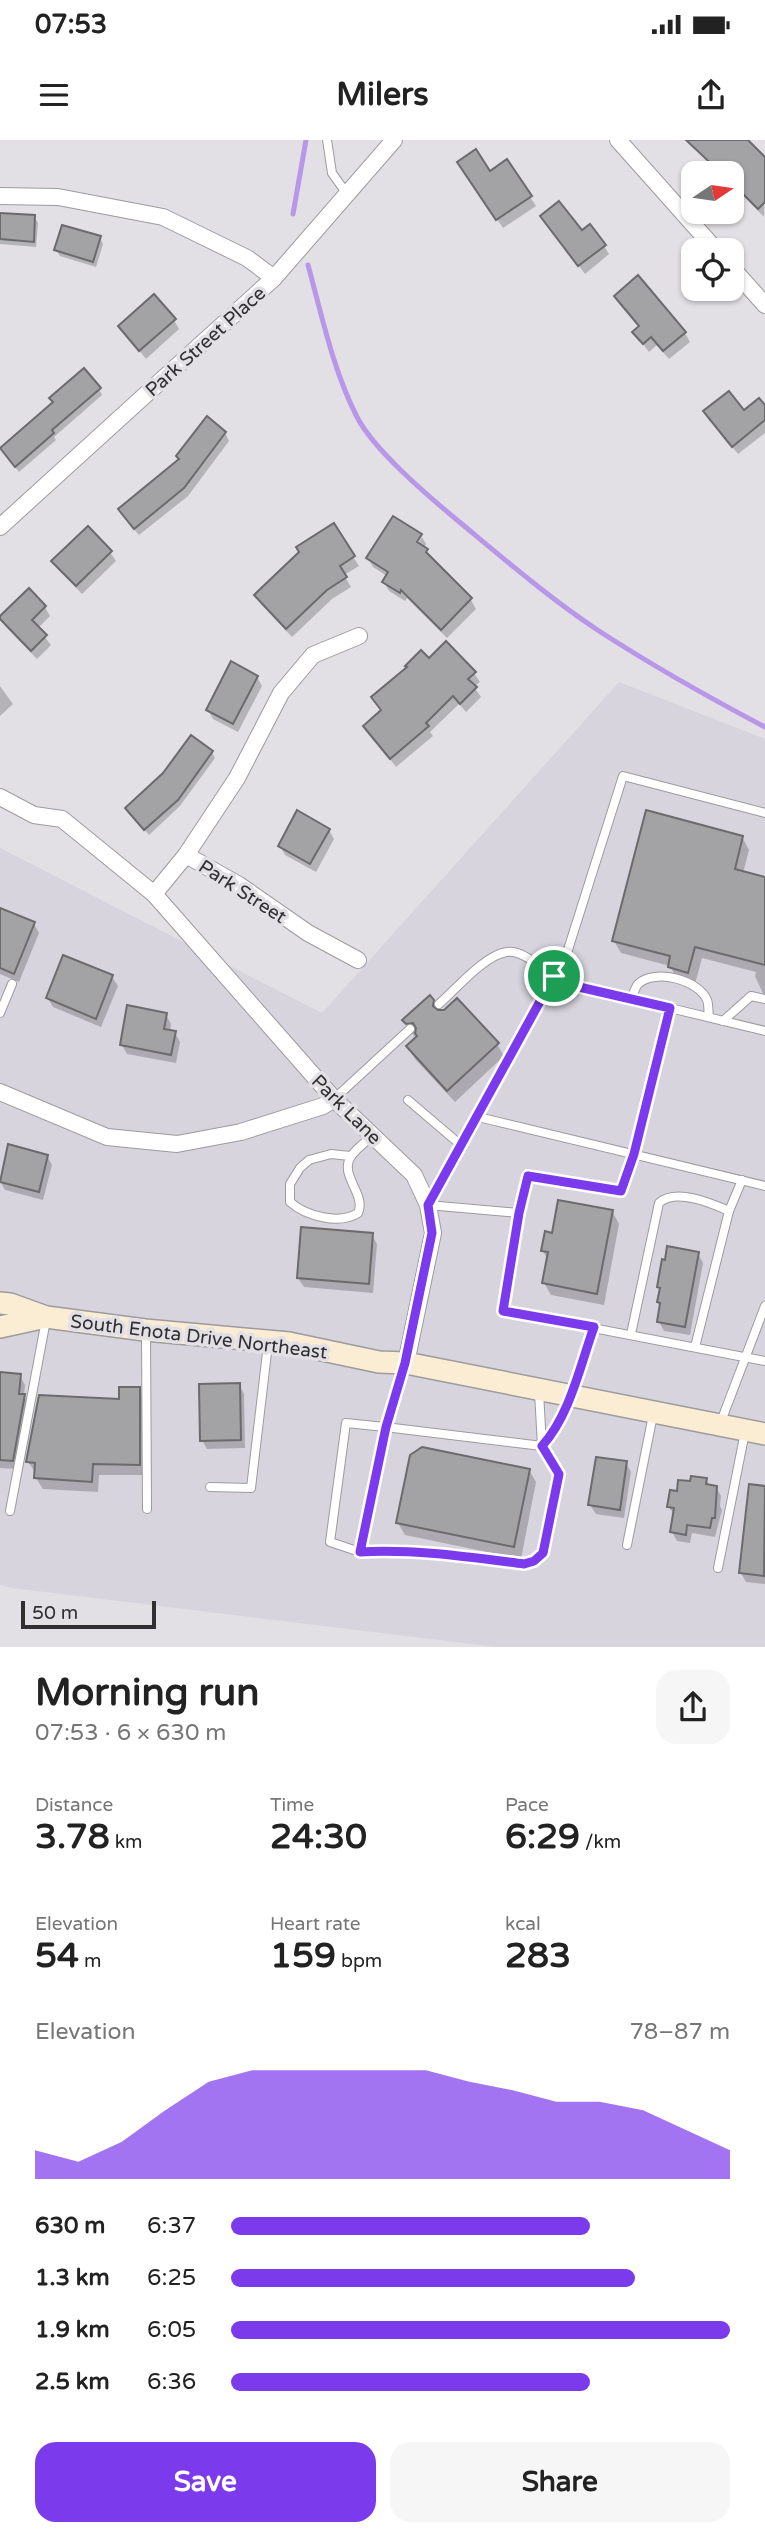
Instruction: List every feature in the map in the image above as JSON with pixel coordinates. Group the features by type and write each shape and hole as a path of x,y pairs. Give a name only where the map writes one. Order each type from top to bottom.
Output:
{"main road":[{"path":"0,1303 46,1317"},
{"name":"South Enota Drive Northeast","path":"46,1317 145,1330 268,1341 379,1362 405,1363 755,1432"},
{"path":"0,1327 46,1317"}],"street":[{"name":"Park Street Place","path":"0,527 274,278 394,140"},
{"path":"618,140 705,238"},
{"path":"0,196 58,197 163,217 247,258 274,278"},
{"path":"744,281 765,305"},
{"path":"186,855 237,778 281,693 313,655 359,636"},
{"path":"0,797 34,814 62,819 154,894"},
{"name":"Park Street","path":"154,894 186,855 239,885 308,933 358,960"},
{"name":"Park Lane","path":"154,894 334,1099 414,1175 428,1205 432,1233 405,1363"},
{"path":"0,1092 107,1137 177,1144 241,1132 334,1099"}],"lane":[{"path":"327,140 332,173 347,194"},
{"path":"519,1213 428,1205 566,956 623,776 765,813"},
{"path":"439,1004 490,958 507,952 519,954 554,976 579,987 765,1031"},
{"path":"631,999 638,985 652,977 679,980 695,986 707,999 709,1017"},
{"path":"0,1013 12,984"},
{"path":"723,1021 751,996 765,999"},
{"path":"670,1008 634,1154 621,1191 528,1176 519,1213 503,1311 765,1361"},
{"path":"334,1099 410,1029"},
{"path":"408,1100 462,1146"},
{"path":"478,1117 765,1186"},
{"path":"350,1156 331,1154 309,1160 290,1184 290,1202 300,1211 315,1215 341,1219 351,1218 358,1213 360,1202 347,1165 350,1156 372,1136"},
{"path":"695,1347 729,1211 741,1180"},
{"path":"631,1334 659,1203 673,1196 701,1201 729,1211"},
{"path":"720,1424 765,1306"},
{"path":"10,1511 46,1317"},
{"path":"542,1446 552,1434 570,1395 594,1327"},
{"path":"145,1330 148,1346 147,1509"},
{"path":"210,1487 251,1488 268,1341"},
{"path":"360,1552 386,1427 405,1363"},
{"path":"539,1389 542,1446 559,1474 543,1553 534,1561 524,1564 391,1550 360,1552 330,1542 346,1423 542,1446"},
{"path":"627,1545 653,1412"},
{"path":"718,1568 755,1432"}],"shaded area":[{"path":"619,682 765,739 765,1647 496,1647 0,1585 0,848 322,1013"}],"building":[{"path":"686,140 748,140 765,157 765,202 758,209 744,195 744,161 708,161"},
{"path":"476,149 490,171 507,159 532,196 496,220 457,162"},
{"path":"559,201 582,230 590,224 606,245 578,266 540,216"},
{"path":"0,213 35,215 34,242 0,239"},
{"path":"62,225 101,236 93,262 54,250"},
{"path":"638,275 686,332 663,351 651,337 643,344 632,332 639,326 614,296"},
{"path":"154,294 176,319 139,351 118,326"},
{"path":"84,368 101,388 52,430 54,433 15,467 0,448 53,402 49,398"},
{"path":"729,391 744,410 759,398 765,405 765,420 732,447 703,411"},
{"path":"207,416 226,432 184,488 134,529 118,509 179,459 176,456"},
{"path":"393,516 422,534 417,542 428,549 426,552 472,598 441,630 401,590 400,593 382,582 388,572 366,558"},
{"path":"334,523 355,556 340,566 347,577 327,590 286,629 254,595 299,552 296,547"},
{"path":"88,526 112,551 76,586 51,561"},
{"path":"29,588 46,606 32,620 47,635 31,651 0,619"},
{"path":"446,641 476,672 468,679 477,687 460,704 453,696 426,723 429,726 390,759 363,726 381,710 371,697 407,667 405,666 421,650 429,658"},
{"path":"231,661 258,676 233,724 206,710"},
{"path":"191,735 213,751 178,800 144,830 125,808 163,773"},
{"path":"297,810 330,829 310,864 278,846"},
{"path":"646,810 743,836 735,869 765,877 765,965 695,947 688,973 668,967 670,956 612,941"},
{"path":"0,908 35,922 14,974 0,968"},
{"path":"63,955 113,975 96,1019 46,998"},
{"path":"430,995 434,1000 433,1006 438,1010 444,1010 457,998 499,1043 447,1091 406,1046 417,1036 416,1028 413,1023 406,1024 402,1020"},
{"path":"127,1005 167,1013 164,1029 176,1031 171,1055 120,1045"},
{"path":"8,1144 48,1155 39,1192 0,1182"},
{"path":"558,1200 613,1210 597,1294 542,1283 548,1252 541,1251 545,1231 552,1233"},
{"path":"301,1227 373,1233 369,1284 297,1278"},
{"path":"667,1246 699,1252 685,1327 657,1322 660,1288 657,1287"},
{"path":"0,1372 21,1374 19,1394 25,1394 13,1461 0,1460"},
{"path":"240,1383 241,1440 200,1441 199,1384"},
{"path":"119,1387 140,1387 140,1465 93,1464 92,1482 34,1478 35,1463 26,1462 39,1395 119,1399"},
{"path":"422,1447 530,1469 514,1547 396,1523 410,1455"},
{"path":"596,1457 627,1461 620,1510 588,1505"},
{"path":"691,1476 707,1478 706,1484 717,1486 715,1518 712,1518 710,1528 687,1525 686,1535 670,1532 674,1508 667,1507 670,1490 677,1491 678,1480 690,1481"},
{"path":"749,1484 765,1486 764,1576 739,1573"}],"waterway":[{"path":"293,214 306,140"},
{"path":"308,265 341,381 357,417 388,458 457,520 580,618 660,669 765,727"}],"route":[{"path":"554,976 579,987 670,1008 634,1154 621,1191 528,1176 519,1213 503,1311 594,1327 570,1395 552,1434 542,1446 559,1474 543,1553 534,1561 524,1564 438,1553 391,1550 360,1552 386,1427 405,1363 432,1233 428,1205 554,976"}]}
